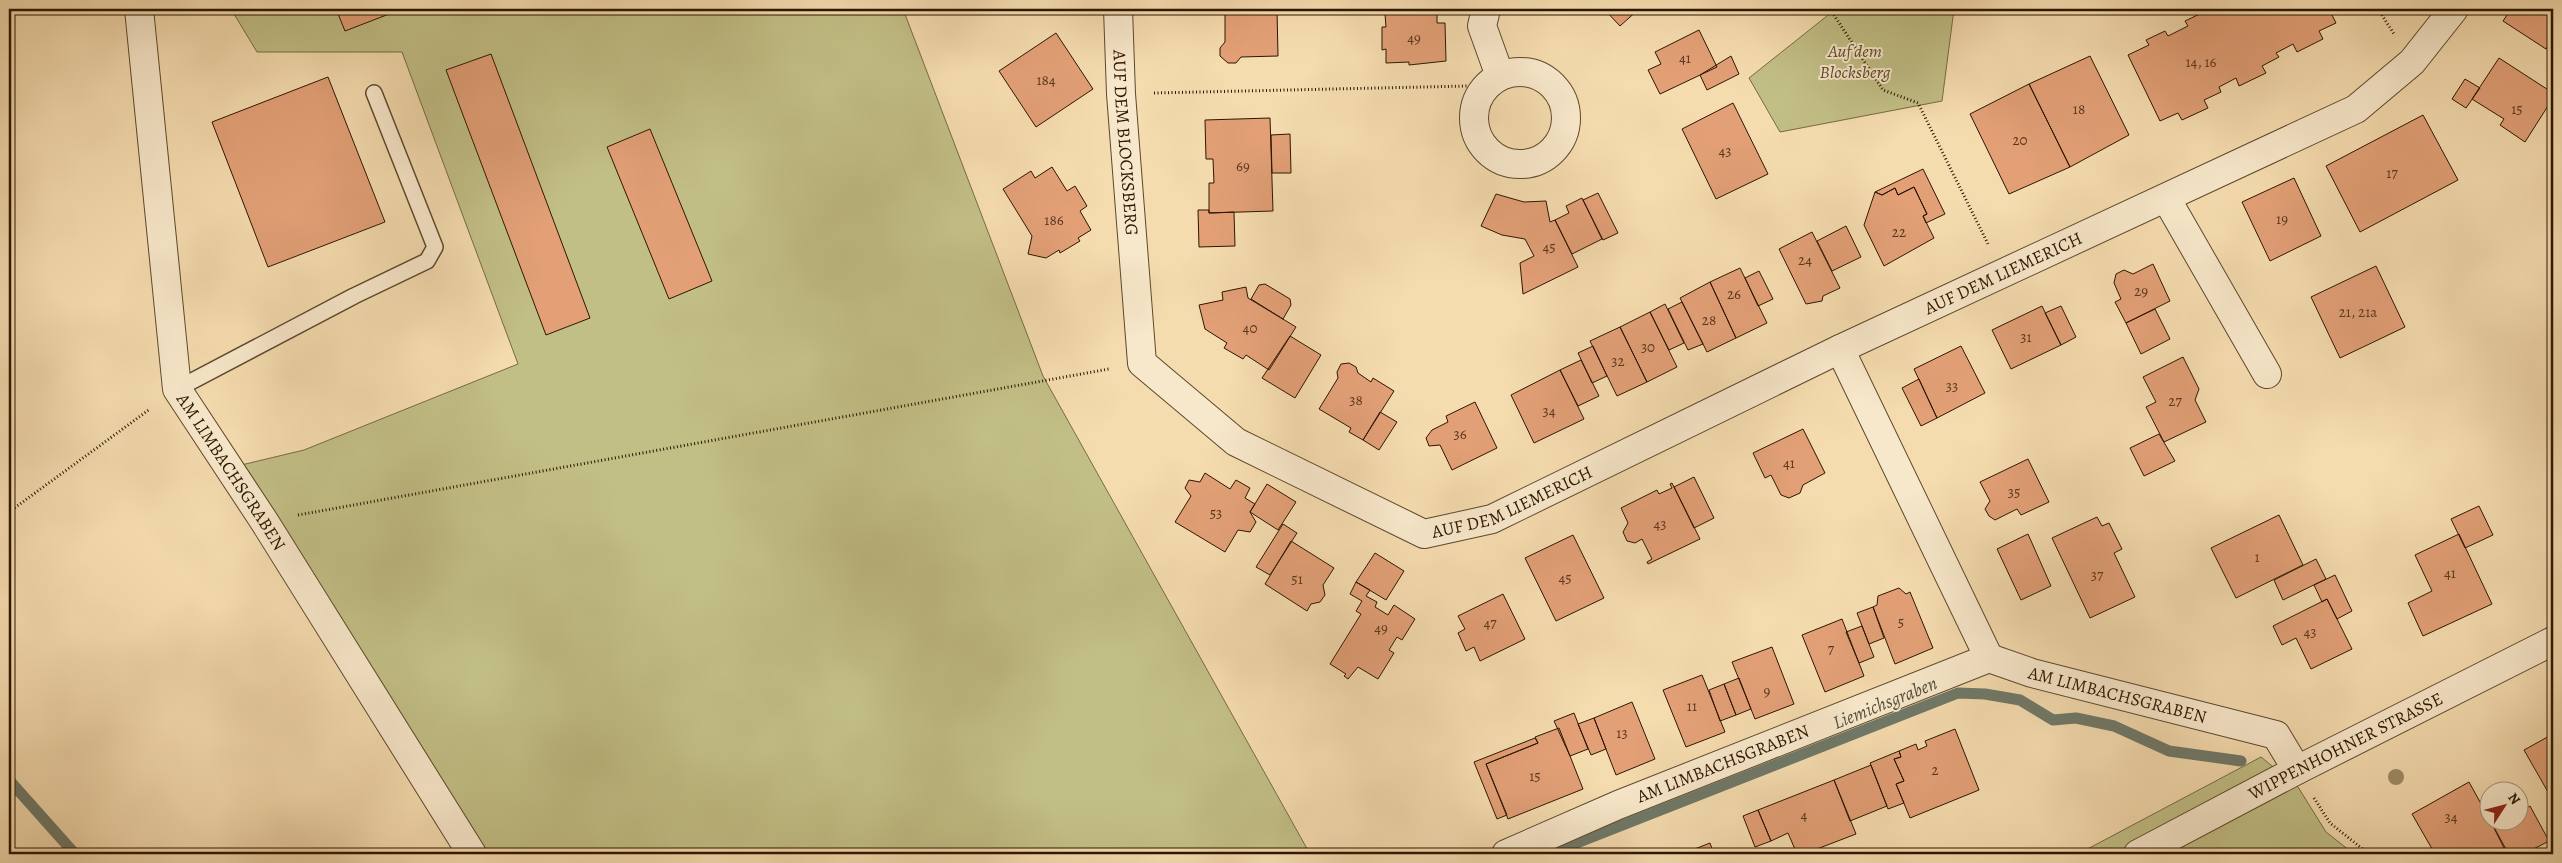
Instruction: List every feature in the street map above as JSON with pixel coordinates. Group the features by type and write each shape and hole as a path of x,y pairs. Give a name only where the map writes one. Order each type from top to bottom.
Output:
{"street":[{"name":"AM LIMBACHSGRABEN","path":"140,9 177,389 264,521 472,854"},
{"name":"AUF DEM BLOCKSBERG","path":"1118,9 1121,94 1142,363"},
{"path":"1486,9 1482,26 1493,81"},
{"name":"AUF DEM LIEMERICH","path":"1142,363 1236,442 1424,534 1492,519 1840,349 2356,109 2412,62 2454,9"},
{"path":"2166,198 2267,374"},
{"path":"1840,349 1990,658"},
{"name":"WIPPENHOHNER STRASSE","path":"2138,854 2297,770 2553,640"},
{"name":"AM LIMBACHSGRABEN","path":"1506,854 1618,805 1990,658 2032,673 2276,735 2297,770"}],"lane":[{"path":"177,389 354,296 427,261 435,247 374,93"}],"path":[{"path":"1830,9 1883,90 1918,104 2003,274"},
{"path":"1121,94 1493,81"},
{"path":"264,521 1142,363"},
{"path":"9,512 177,389"},
{"path":"2297,770 2330,823 2369,854"}],"green space":[{"path":"231,9 903,9 1043,376 1310,854 477,854 233,467 304,450 518,364 402,52 257,52"},
{"name":"Auf dem Blocksberg","path":"1848,9 1954,9 1942,101 1780,132 1749,78 1832,12"},
{"path":"2261,757 2298,787 2326,832 2354,854 2078,854"}],"building":[{"path":"336,9 402,9 345,31"},
{"path":"1225,9 1277,9 1278,56 1241,57 1236,63 1228,63 1220,56 1220,48 1225,42"},
{"path":"1385,9 1444,9 1444,12 1385,14"},
{"path":"1604,9 1639,9 1620,26"},
{"path":"2205,9 2329,9 2336,23 2319,31 2323,39 2297,52 2293,44 2276,53 2279,57 2262,66 2266,73 2239,86 2236,78 2219,87 2221,92 2204,100 2208,108 2182,120 2178,113 2160,121 2128,55 2149,45 2146,40 2165,31 2168,36 2188,26 2185,21 2206,11"},
{"path":"2511,9 2553,9 2553,38 2546,49 2503,21"},
{"path":"1437,12 1437,23 1445,23 1446,61 1409,65 1409,62 1386,63 1386,49 1382,50 1382,27 1386,27 1385,14"},
{"path":"1699,30 1717,67 1660,94 1648,70 1661,64 1655,52"},
{"path":"1056,33 1093,89 1036,127 999,71"},
{"path":"491,54 590,318 546,335 446,70"},
{"path":"1731,56 1739,74 1707,90 1700,75"},
{"path":"2090,56 2129,135 2070,167 2029,84"},
{"path":"2499,58 2553,93 2553,98 2525,142 2500,125 2504,119 2472,99"},
{"path":"328,77 385,222 268,267 212,122"},
{"path":"2465,79 2480,88 2466,108 2452,99"},
{"path":"2029,84 2070,167 2009,194 1970,114"},
{"path":"1733,103 1768,174 1716,199 1682,129"},
{"path":"2423,115 2458,180 2360,232 2326,166"},
{"path":"1270,118 1273,211 1209,213 1209,183 1214,183 1213,159 1206,159 1205,120"},
{"path":"650,129 712,281 669,299 607,147"},
{"path":"1290,134 1291,173 1272,173 1271,135"},
{"path":"1052,167 1067,191 1075,186 1087,206 1080,211 1091,230 1078,238 1080,241 1060,253 1059,250 1046,258 1028,254 1032,236 1003,189 1031,171 1035,178"},
{"path":"1923,169 1945,214 1926,223 1923,216 1927,214 1914,187 1898,195 1895,188 1882,195 1875,192"},
{"path":"2294,178 2321,236 2270,261 2242,202"},
{"path":"1914,187 1927,214 1923,216 1934,238 1884,266 1864,225 1875,192 1882,195 1895,188 1898,195"},
{"path":"1598,193 1618,233 1603,240 1583,200"},
{"path":"1496,194 1524,202 1546,201 1550,222 1555,220 1578,267 1523,294 1520,263 1534,256 1525,239 1502,235 1481,226"},
{"path":"1582,198 1602,239 1572,254 1555,220 1569,213 1566,206"},
{"path":"1198,210 1209,210 1209,213 1234,212 1235,246 1199,247"},
{"path":"1846,226 1861,257 1832,271 1817,241"},
{"path":"1812,232 1840,288 1823,296 1822,301 1806,304 1779,249"},
{"path":"2153,264 2170,301 2126,323 2115,302 2121,299 2114,283 2116,274 2124,270 2133,274"},
{"path":"2376,266 2405,327 2340,358 2311,297"},
{"path":"1740,268 1767,323 1736,338 1710,282"},
{"path":"1759,271 1773,299 1758,306 1745,278"},
{"path":"1710,282 1736,338 1707,352 1680,298"},
{"path":"1265,284 1290,299 1291,305 1283,319 1251,299 1259,285"},
{"path":"1246,287 1248,298 1296,327 1269,370 1246,355 1243,359 1224,348 1227,343 1205,329 1199,305 1223,300 1222,292"},
{"path":"1682,302 1703,344 1688,350 1668,309"},
{"path":"1665,304 1684,343 1669,350 1650,312"},
{"path":"2042,306 2061,345 2011,369 1992,330"},
{"path":"2061,306 2076,337 2061,345 2045,313"},
{"path":"2155,309 2170,339 2141,354 2126,323"},
{"path":"1650,312 1677,367 1647,382 1620,327"},
{"path":"1620,327 1647,382 1617,396 1590,341"},
{"path":"1290,336 1321,355 1295,398 1262,378"},
{"path":"1593,346 1607,376 1592,383 1578,353"},
{"path":"1961,346 1985,393 1937,418 1914,369"},
{"path":"2183,357 2199,389 2195,400 2206,422 2164,442 2146,407 2156,402 2143,377"},
{"path":"1581,360 1599,396 1578,406 1560,370"},
{"path":"1349,363 1356,367 1358,373 1371,382 1373,378 1394,391 1363,440 1349,432 1351,428 1319,409 1338,378 1337,372 1341,364"},
{"path":"1560,370 1584,419 1534,443 1511,395"},
{"path":"1919,379 1937,418 1921,426 1902,388"},
{"path":"1475,402 1497,448 1452,470 1440,445 1429,446 1426,438 1432,430 1448,422 1446,416"},
{"path":"1380,412 1397,422 1379,450 1363,440"},
{"path":"1803,429 1825,473 1803,485 1800,493 1789,498 1781,495 1771,475 1765,478 1753,453"},
{"path":"2159,434 2175,461 2144,476 2130,448"},
{"path":"2028,459 2049,502 2021,515 2017,509 1995,520 1989,516 1985,509 1990,501 1980,482"},
{"path":"1205,473 1230,489 1236,480 1250,488 1245,498 1255,504 1250,512 1256,522 1250,532 1238,530 1225,552 1175,522 1191,496 1185,488 1189,480 1200,482"},
{"path":"1694,477 1714,518 1694,528 1674,487"},
{"path":"1672,483 1700,539 1648,564 1647,562 1652,559 1642,539 1635,543 1627,541 1623,532 1628,523 1621,508 1657,490 1659,494 1672,488 1670,484"},
{"path":"1267,484 1296,502 1278,530 1250,512"},
{"path":"2479,506 2493,535 2465,548 2451,519"},
{"path":"2279,515 2303,565 2236,598 2211,548"},
{"path":"2097,517 2102,526 2109,523 2122,549 2114,553 2135,597 2090,618 2052,538"},
{"path":"1283,524 1297,533 1270,575 1256,567"},
{"path":"2028,534 2051,586 2021,600 1997,549"},
{"path":"2459,534 2492,604 2423,636 2408,603 2432,591 2415,555"},
{"path":"1573,535 1604,598 1556,621 1525,558"},
{"path":"1291,541 1334,568 1323,585 1325,595 1320,602 1311,604 1307,611 1265,584"},
{"path":"1375,553 1404,571 1386,600 1356,582"},
{"path":"2316,559 2326,579 2283,600 2274,580"},
{"path":"2335,575 2352,611 2337,619 2327,599 2322,602 2314,585"},
{"path":"1356,582 1370,590 1366,596 1377,602 1375,607 1388,615 1394,605 1415,619 1402,640 1397,637 1389,650 1394,653 1378,679 1358,667 1348,679 1344,676 1346,674 1330,664 1361,614 1356,611 1362,601 1350,594"},
{"path":"1899,588 1906,594 1910,592 1933,648 1895,664 1873,607 1877,605 1878,596"},
{"path":"1503,594 1525,639 1480,661 1474,647 1466,651 1458,633 1465,629 1458,616"},
{"path":"2327,599 2352,649 2311,669 2296,638 2282,645 2273,626"},
{"path":"1873,607 1884,638 1869,644 1857,613"},
{"path":"1842,619 1864,676 1825,692 1802,635"},
{"path":"1862,626 1874,657 1859,663 1846,632"},
{"path":"1772,647 1794,704 1755,719 1732,662"},
{"path":"1702,675 1725,732 1686,747 1663,690"},
{"path":"1739,678 1751,709 1736,715 1724,684"},
{"path":"1724,684 1736,715 1720,721 1709,690"},
{"path":"1632,702 1655,759 1616,775 1594,718"},
{"path":"1574,713 1588,749 1570,756 1554,721"},
{"path":"1594,718 1606,749 1591,755 1578,724"},
{"path":"1559,728 1583,789 1508,819 1486,764 1538,743 1535,737"},
{"path":"1955,729 1979,790 1910,818 1896,784 1904,781 1894,759 1901,757 1899,751 1916,744 1918,750 1927,746 1925,741"},
{"path":"2553,734 2553,798 2552,799 2524,750"},
{"path":"1535,738 1538,743 1486,764 1507,815 1497,819 1474,762"},
{"path":"1899,751 1901,757 1894,759 1904,781 1896,784 1904,803 1888,809 1870,763"},
{"path":"1871,765 1887,806 1850,821 1834,780"},
{"path":"1834,780 1856,834 1804,854 1797,854 1788,833 1771,841 1758,810"},
{"path":"2469,782 2480,802 2480,830 2495,830 2508,853 2435,854 2412,814"},
{"path":"2530,806 2549,841 2524,854 2507,854 2495,830 2530,830"},
{"path":"1758,810 1771,841 1755,847 1743,816"},
{"path":"1710,843 1714,854 1682,854"}],"waterway":[{"name":"Liemichsgraben","path":"1549,854 1958,693 1985,694 2020,700 2053,720 2076,718 2114,726 2169,751 2241,761"},
{"name":"Liemichsgraben","path":"9,780 75,854"}]}
